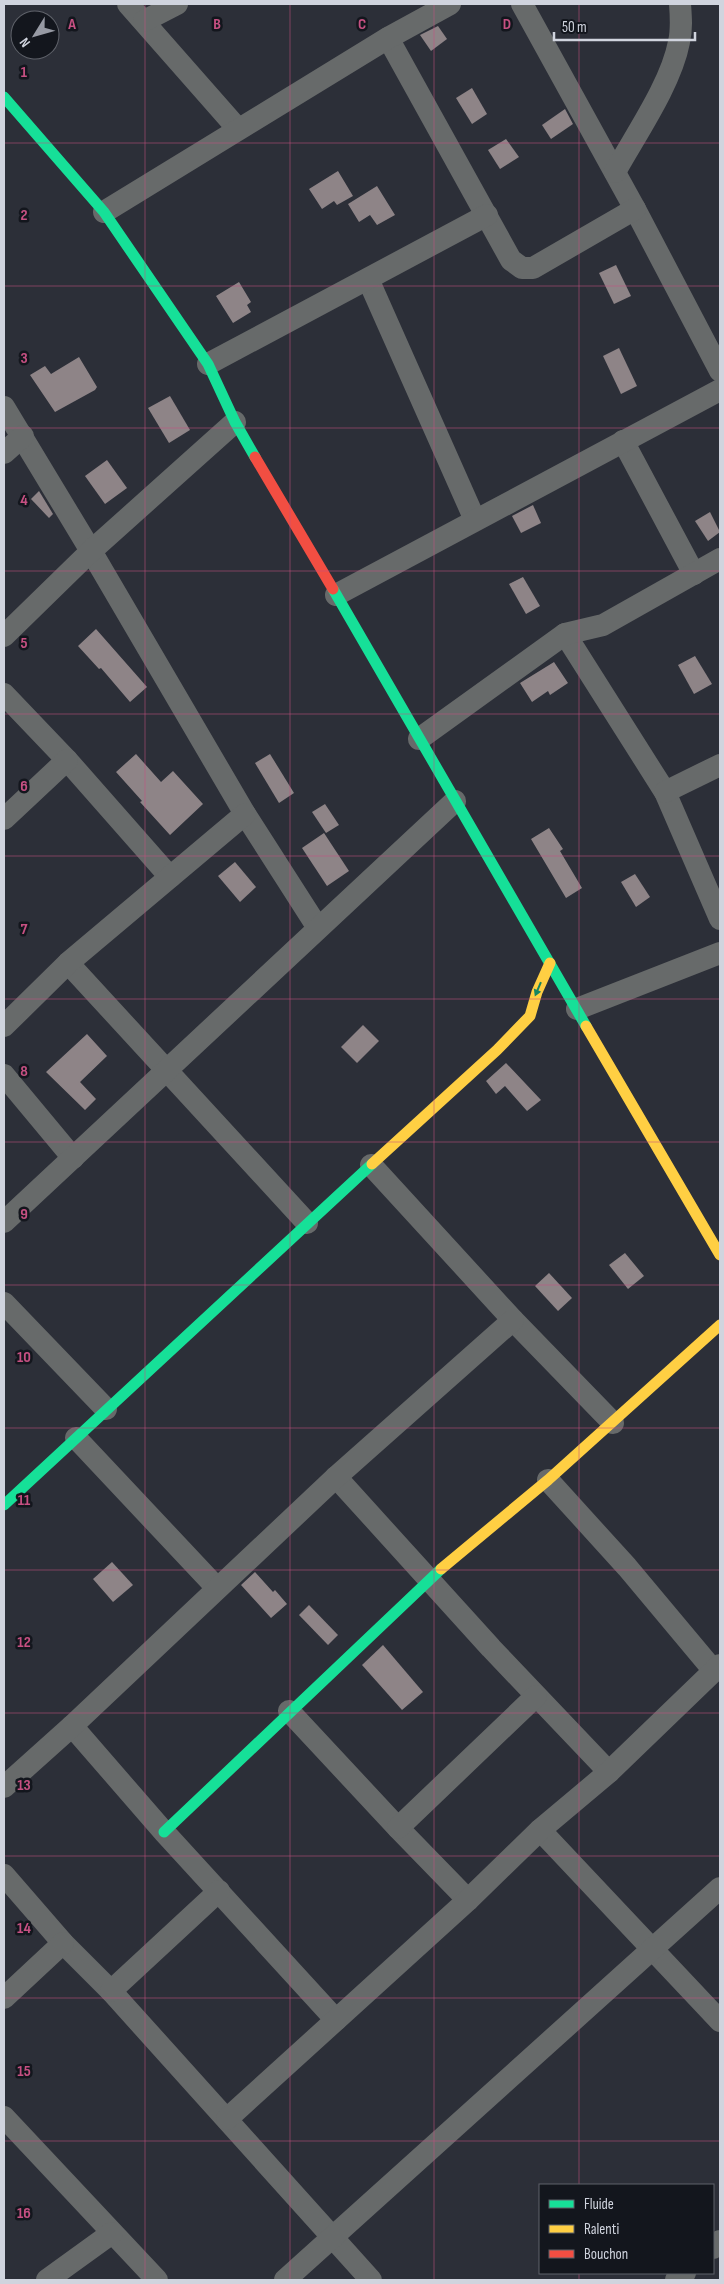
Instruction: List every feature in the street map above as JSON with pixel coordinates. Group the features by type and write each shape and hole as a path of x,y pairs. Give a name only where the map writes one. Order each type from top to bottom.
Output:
{"street":[{"path":"128,4 238,129"},
{"path":"144,21 176,4"},
{"path":"104,212 388,38 450,4"},
{"path":"522,4 635,209 720,371"},
{"path":"615,172 671,69 679,42 682,22 680,4"},
{"path":"388,38 488,215 511,260 522,268 533,268 635,209"},
{"path":"4,97 104,212 208,364 235,422 550,963 577,1017 720,1254"},
{"path":"208,364 488,215"},
{"path":"368,279 475,520"},
{"path":"336,595 623,440 720,390"},
{"path":"4,407 23,436 245,814 318,928"},
{"path":"4,636 91,551 235,422"},
{"path":"4,453 23,436"},
{"path":"623,440 694,574"},
{"path":"419,739 565,634 603,625 720,559"},
{"path":"565,634 665,792 720,919"},
{"path":"4,694 66,760 170,877"},
{"path":"4,819 66,760"},
{"path":"665,792 720,765"},
{"path":"4,1222 455,800"},
{"path":"4,1026 68,963 245,814"},
{"path":"577,1017 720,953"},
{"path":"68,963 307,1223"},
{"path":"4,1505 307,1223 497,1050 530,1016 537,992 550,963"},
{"path":"530,1016 546,1014"},
{"path":"4,1075 73,1158"},
{"path":"371,1165 513,1320 613,1423"},
{"path":"4,1303 106,1410"},
{"path":"4,1786 72,1726 336,1477 513,1320"},
{"path":"164,1832 428,1580 548,1480 720,1326"},
{"path":"76,1438 217,1588"},
{"path":"336,1477 428,1580 609,1772"},
{"path":"227,2119 468,1900 540,1830 609,1772 717,1668 548,1480"},
{"path":"398,1828 536,1696"},
{"path":"289,1712 468,1900"},
{"path":"72,1726 164,1832 336,2020"},
{"path":"540,1830 720,2021"},
{"path":"4,1875 63,1943 111,1991 371,2280"},
{"path":"285,2280 720,1888"},
{"path":"111,1991 219,1891"},
{"path":"4,1998 63,1943"},
{"path":"4,2117 157,2280"},
{"path":"47,2280 112,2233"}],"building":[{"path":"438,26 447,39 431,51 420,35"},
{"path":"472,88 487,114 472,124 456,98"},
{"path":"565,109 573,124 551,139 542,125"},
{"path":"506,139 519,157 500,169 488,150"},
{"path":"338,171 353,196 337,205 334,201 322,209 309,189"},
{"path":"377,186 395,215 377,225 370,215 359,222 348,204"},
{"path":"616,265 631,296 614,304 599,273"},
{"path":"239,282 251,302 247,305 251,312 233,323 216,296"},
{"path":"619,348 637,386 621,394 603,356"},
{"path":"79,357 97,387 95,390 55,412 30,375 45,366 51,374"},
{"path":"170,396 190,430 169,443 148,408"},
{"path":"107,460 127,488 105,504 85,476"},
{"path":"39,491 53,514 49,518 31,499"},
{"path":"533,505 541,523 521,533 512,516"},
{"path":"710,512 720,532 708,541 695,521"},
{"path":"523,577 540,606 526,614 509,584"},
{"path":"96,629 147,687 130,702 101,668 99,669 78,646"},
{"path":"695,656 712,684 694,694 678,665"},
{"path":"554,662 568,683 550,695 548,691 532,702 520,683"},
{"path":"136,754 161,782 173,771 203,804 170,835 116,772"},
{"path":"270,754 294,793 279,803 255,763"},
{"path":"325,804 339,825 326,833 312,812"},
{"path":"549,828 563,849 560,851 582,888 566,898 531,839"},
{"path":"324,833 349,871 327,886 302,848"},
{"path":"235,862 256,887 240,902 218,876"},
{"path":"635,874 650,897 636,907 621,882"},
{"path":"363,1025 379,1041 357,1063 341,1047"},
{"path":"87,1034 107,1056 80,1082 96,1099 85,1110 46,1072"},
{"path":"506,1063 541,1100 527,1111 505,1086 496,1094 486,1081"},
{"path":"625,1253 644,1276 628,1289 609,1265"},
{"path":"549,1273 572,1298 558,1311 535,1286"},
{"path":"112,1562 133,1585 113,1602 93,1579"},
{"path":"255,1572 287,1604 271,1618 241,1585"},
{"path":"309,1605 338,1635 328,1645 299,1615"},
{"path":"383,1645 423,1692 402,1710 362,1665"}],"traffic: fast":[{"path":"4,97 104,212 208,364 235,422 255,457"},
{"path":"333,589 586,1026"},
{"path":"4,1505 372,1164"},
{"path":"164,1832 441,1569"}],"traffic: slow":[{"path":"372,1164 497,1050 530,1016 537,992 550,963"},
{"path":"586,1026 720,1255"},
{"path":"441,1569 548,1480 720,1325"}],"traffic: jam":[{"path":"255,457 333,589"}]}
